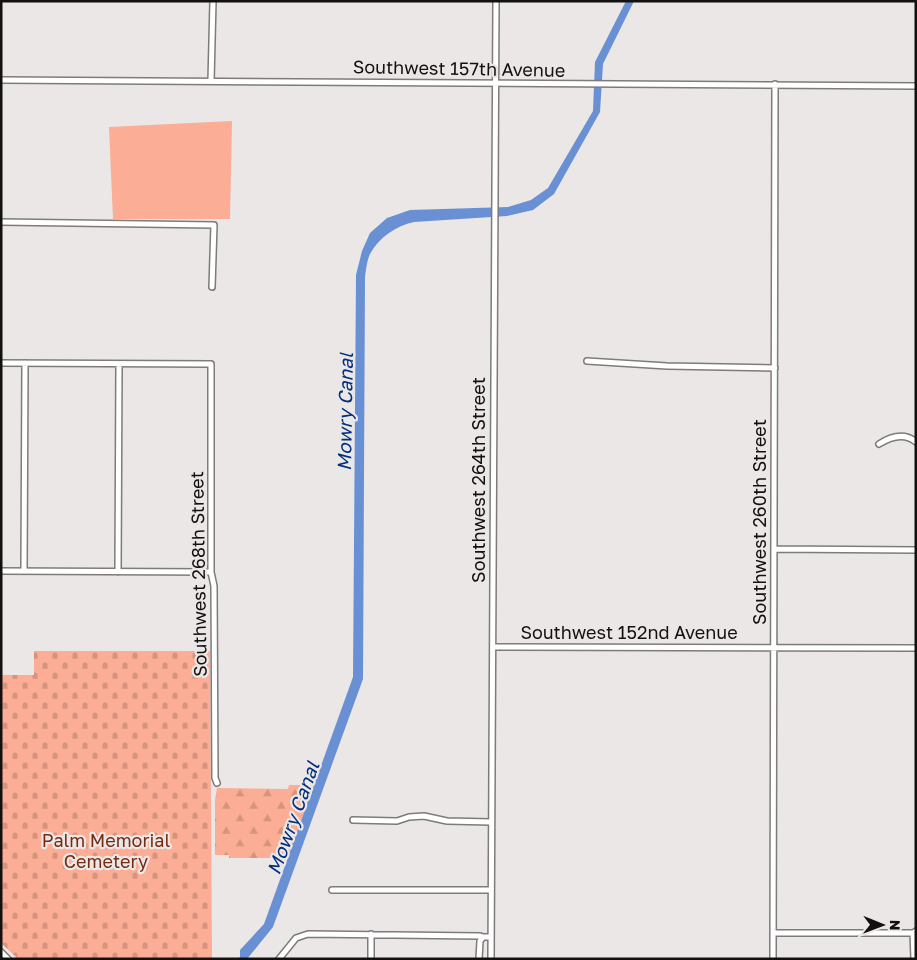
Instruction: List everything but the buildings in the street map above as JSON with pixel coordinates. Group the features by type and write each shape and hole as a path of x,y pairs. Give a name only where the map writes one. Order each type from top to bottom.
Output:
{"street":[{"path":"211,80 213,1"},
{"name":"Southwest 264th Street","path":"491,959 496,1"},
{"name":"Southwest 157th Avenue","path":"1,80 916,86"},
{"name":"Southwest 260th Street","path":"773,959 775,84"},
{"path":"1,222 214,225 212,287"},
{"path":"1,362 119,364 118,572"},
{"path":"587,362 775,368"},
{"path":"24,571 25,363"},
{"name":"Southwest 268th Street","path":"119,364 211,364 211,572 214,586 215,778 217,783"},
{"path":"879,444 890,437 905,437 916,442"},
{"path":"774,549 916,550"},
{"path":"1,570 211,572"},
{"name":"Southwest 152nd Avenue","path":"492,647 916,648"},
{"path":"353,820 397,821 409,817 424,816 447,821 491,822"},
{"path":"332,890 491,890"},
{"path":"773,933 915,932 914,959"},
{"path":"279,959 294,940 303,935 371,934 491,937"},
{"path":"371,934 371,959"},
{"path":"479,959 480,941 483,938"},
{"path":"1,952 8,959"}],"green space":[{"path":"232,121 230,219 113,219 109,127"},
{"name":"Palm Memorial Cemetery","path":"34,651 210,651 212,959 18,959 1,943 1,675 34,675"},
{"path":"289,785 309,785 314,787 288,858 229,858 229,855 215,855 215,800 217,788 288,789"}],"water":[{"path":"626,1 634,1 603,64 600,112 554,194 533,210 507,216 407,224 383,237 369,256 365,277 363,679 273,927 247,959 238,959 240,957 240,950 264,924 353,677 356,275 362,251 370,233 387,218 410,210 508,207 531,200 548,188 593,111 595,62"}],"water label":[{"name":"Mowry Canal","path":"345,412"},
{"name":"Mowry Canal","path":"293,818"}]}
